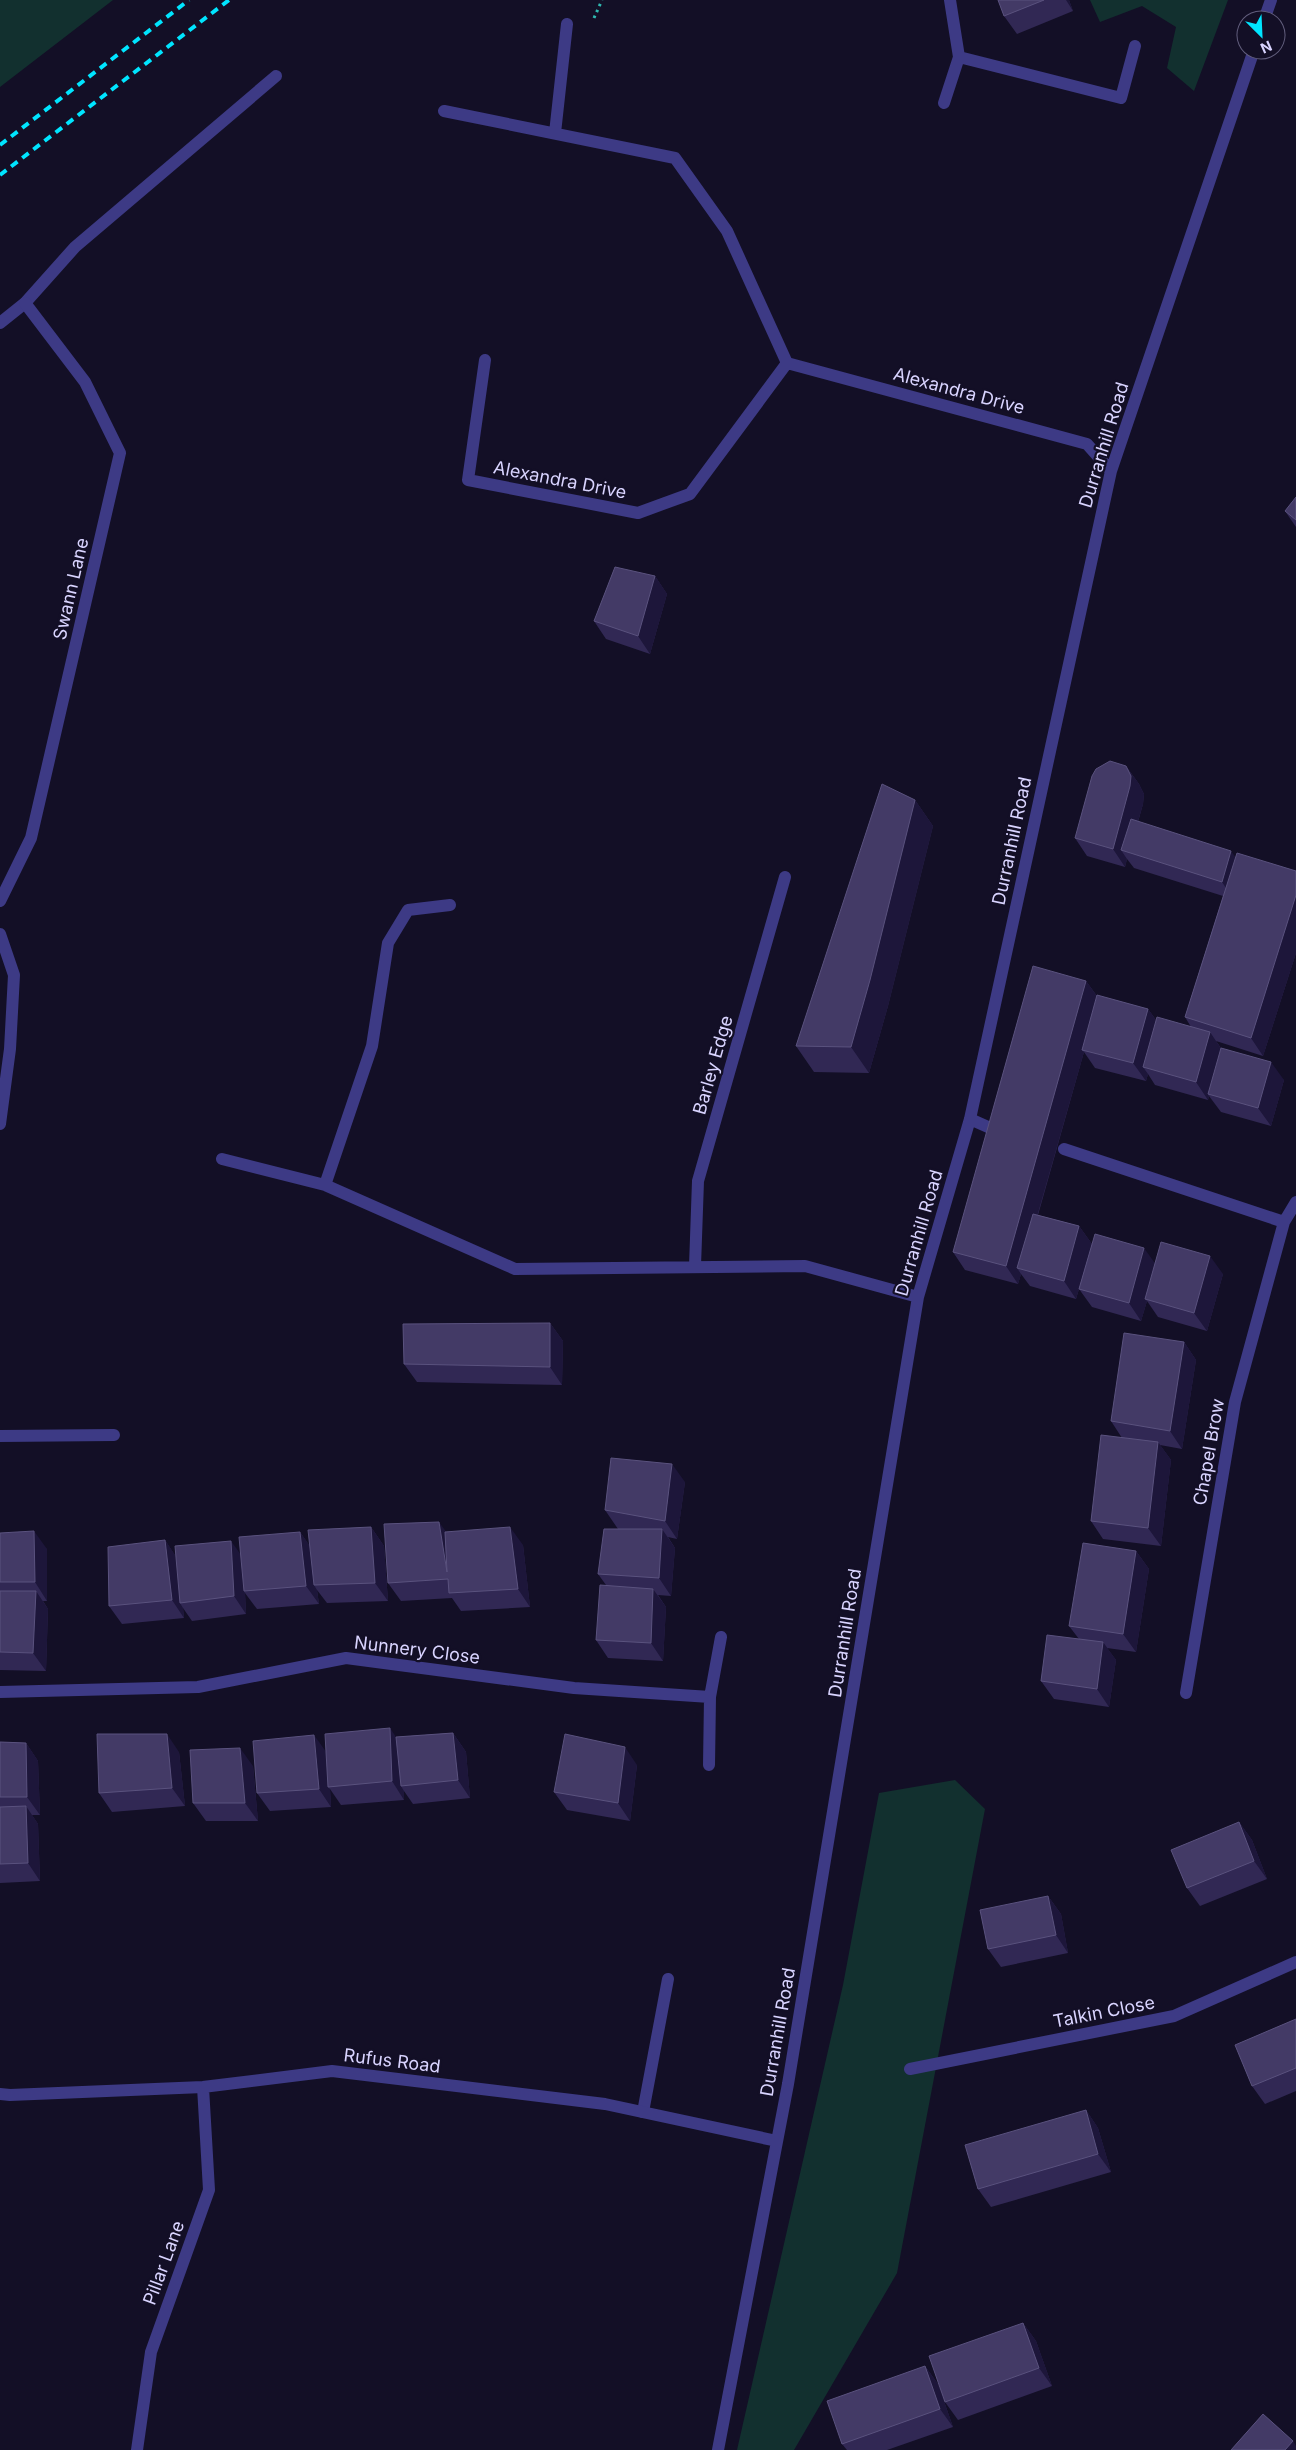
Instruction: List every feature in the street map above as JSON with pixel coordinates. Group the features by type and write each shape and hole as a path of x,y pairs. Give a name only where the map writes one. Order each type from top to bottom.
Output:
{"street":[{"path":"944,104 959,57 950,0"},
{"path":"555,133 568,24"},
{"path":"959,57 1121,98 1135,46"},
{"name":"Durranhill Road","path":"718,2450 777,2141 918,1297 970,1120 1111,471 1251,60"},
{"path":"0,323 25,303 74,247 276,76"},
{"path":"444,111 675,158 727,231 787,363"},
{"name":"Swann Lane","path":"0,901 31,838 120,453 85,382 25,303"},
{"name":"Alexandra Drive","path":"485,360 468,480 638,513 690,494 787,363 1087,444 1111,471"},
{"name":"Barley Edge","path":"695,1266 698,1180 785,877"},
{"path":"325,1185 372,1046 388,943 408,910 450,905"},
{"path":"0,934 14,975 10,1049 0,1124"},
{"path":"970,1120 997,1131"},
{"path":"1064,1149 1284,1222"},
{"path":"222,1159 325,1185 515,1269 805,1266 918,1297"},
{"name":"Chapel Brow","path":"1186,1693 1235,1402 1284,1222 1296,1202"},
{"path":"0,1436 114,1435"},
{"path":"709,1765 710,1697 721,1637"},
{"name":"Nunnery Close","path":"0,1692 198,1687 346,1658 574,1688 710,1697"},
{"name":"Talkin Close","path":"910,2069 1174,2016 1296,1962"},
{"path":"643,2112 668,1979"},
{"name":"Rufus Road","path":"0,2094 203,2087 332,2071 605,2104 777,2141"},
{"name":"Pillar Lane","path":"137,2450 151,2352 209,2190 203,2087"}],"green space":[{"path":"0,0 113,0 0,87"},
{"path":"1090,0 1228,0 1194,91 1167,68 1176,27 1142,6 1100,22"},
{"path":"955,1780 985,1809 897,2273 794,2450 737,2450 843,1985 879,1793"}],"building":[{"path":"998,0 1044,0 1004,16"},
{"path":"1296,497 1296,520 1285,511"},
{"path":"615,567 655,576 638,636 594,621"},
{"path":"1110,761 1126,766 1131,776 1113,849 1075,838 1092,776 1096,769"},
{"path":"882,784 915,800 870,980 851,1047 796,1046"},
{"path":"1131,819 1231,851 1222,882 1121,850"},
{"path":"1237,853 1296,871 1296,895 1251,1038 1185,1017"},
{"path":"1033,966 1086,981 1006,1266 953,1252"},
{"path":"1097,995 1148,1009 1133,1063 1082,1050"},
{"path":"1157,1017 1210,1032 1196,1082 1143,1067"},
{"path":"1221,1048 1271,1062 1258,1108 1208,1094"},
{"path":"1033,1214 1079,1226 1064,1281 1017,1268"},
{"path":"1095,1234 1144,1248 1129,1303 1079,1289"},
{"path":"1161,1242 1210,1256 1194,1313 1145,1299"},
{"path":"550,1323 550,1367 404,1364 403,1324"},
{"path":"1124,1333 1184,1342 1170,1431 1111,1421"},
{"path":"1101,1435 1158,1442 1148,1528 1091,1521"},
{"path":"611,1458 672,1464 665,1521 605,1510"},
{"path":"439,1522 447,1572 445,1532 510,1527 518,1589 449,1593 448,1579 388,1583 384,1524"},
{"path":"371,1527 375,1583 314,1585 308,1530"},
{"path":"604,1529 662,1529 659,1578 598,1574"},
{"path":"34,1531 35,1582 0,1582 0,1533"},
{"path":"300,1532 306,1586 244,1591 239,1537"},
{"path":"165,1540 172,1600 109,1606 108,1547"},
{"path":"231,1541 234,1596 180,1603 175,1546"},
{"path":"1083,1543 1136,1551 1123,1634 1069,1626"},
{"path":"600,1585 653,1589 651,1643 596,1640"},
{"path":"0,1591 36,1591 33,1653 0,1652"},
{"path":"1047,1635 1103,1642 1097,1689 1041,1681"},
{"path":"390,1728 392,1781 328,1787 325,1734"},
{"path":"453,1733 458,1780 401,1786 396,1737"},
{"path":"97,1734 167,1734 172,1788 99,1793"},
{"path":"565,1734 625,1747 618,1803 554,1792"},
{"path":"314,1735 319,1789 257,1793 253,1741"},
{"path":"0,1742 26,1743 27,1797 0,1797"},
{"path":"240,1748 245,1803 193,1803 190,1750"},
{"path":"26,1806 28,1863 0,1864 0,1807"},
{"path":"1239,1822 1254,1861 1187,1888 1171,1850"},
{"path":"1048,1896 1056,1935 988,1949 980,1910"},
{"path":"1296,2019 1296,2068 1252,2086 1235,2045"},
{"path":"1086,2110 1098,2154 978,2189 965,2145"},
{"path":"1023,2323 1039,2368 945,2402 929,2356"},
{"path":"925,2366 940,2409 842,2444 827,2401"},
{"path":"1263,2414 1293,2441 1285,2450 1231,2450"}],"railway":[{"path":"0,145 189,0"},
{"path":"0,175 229,0"}]}
